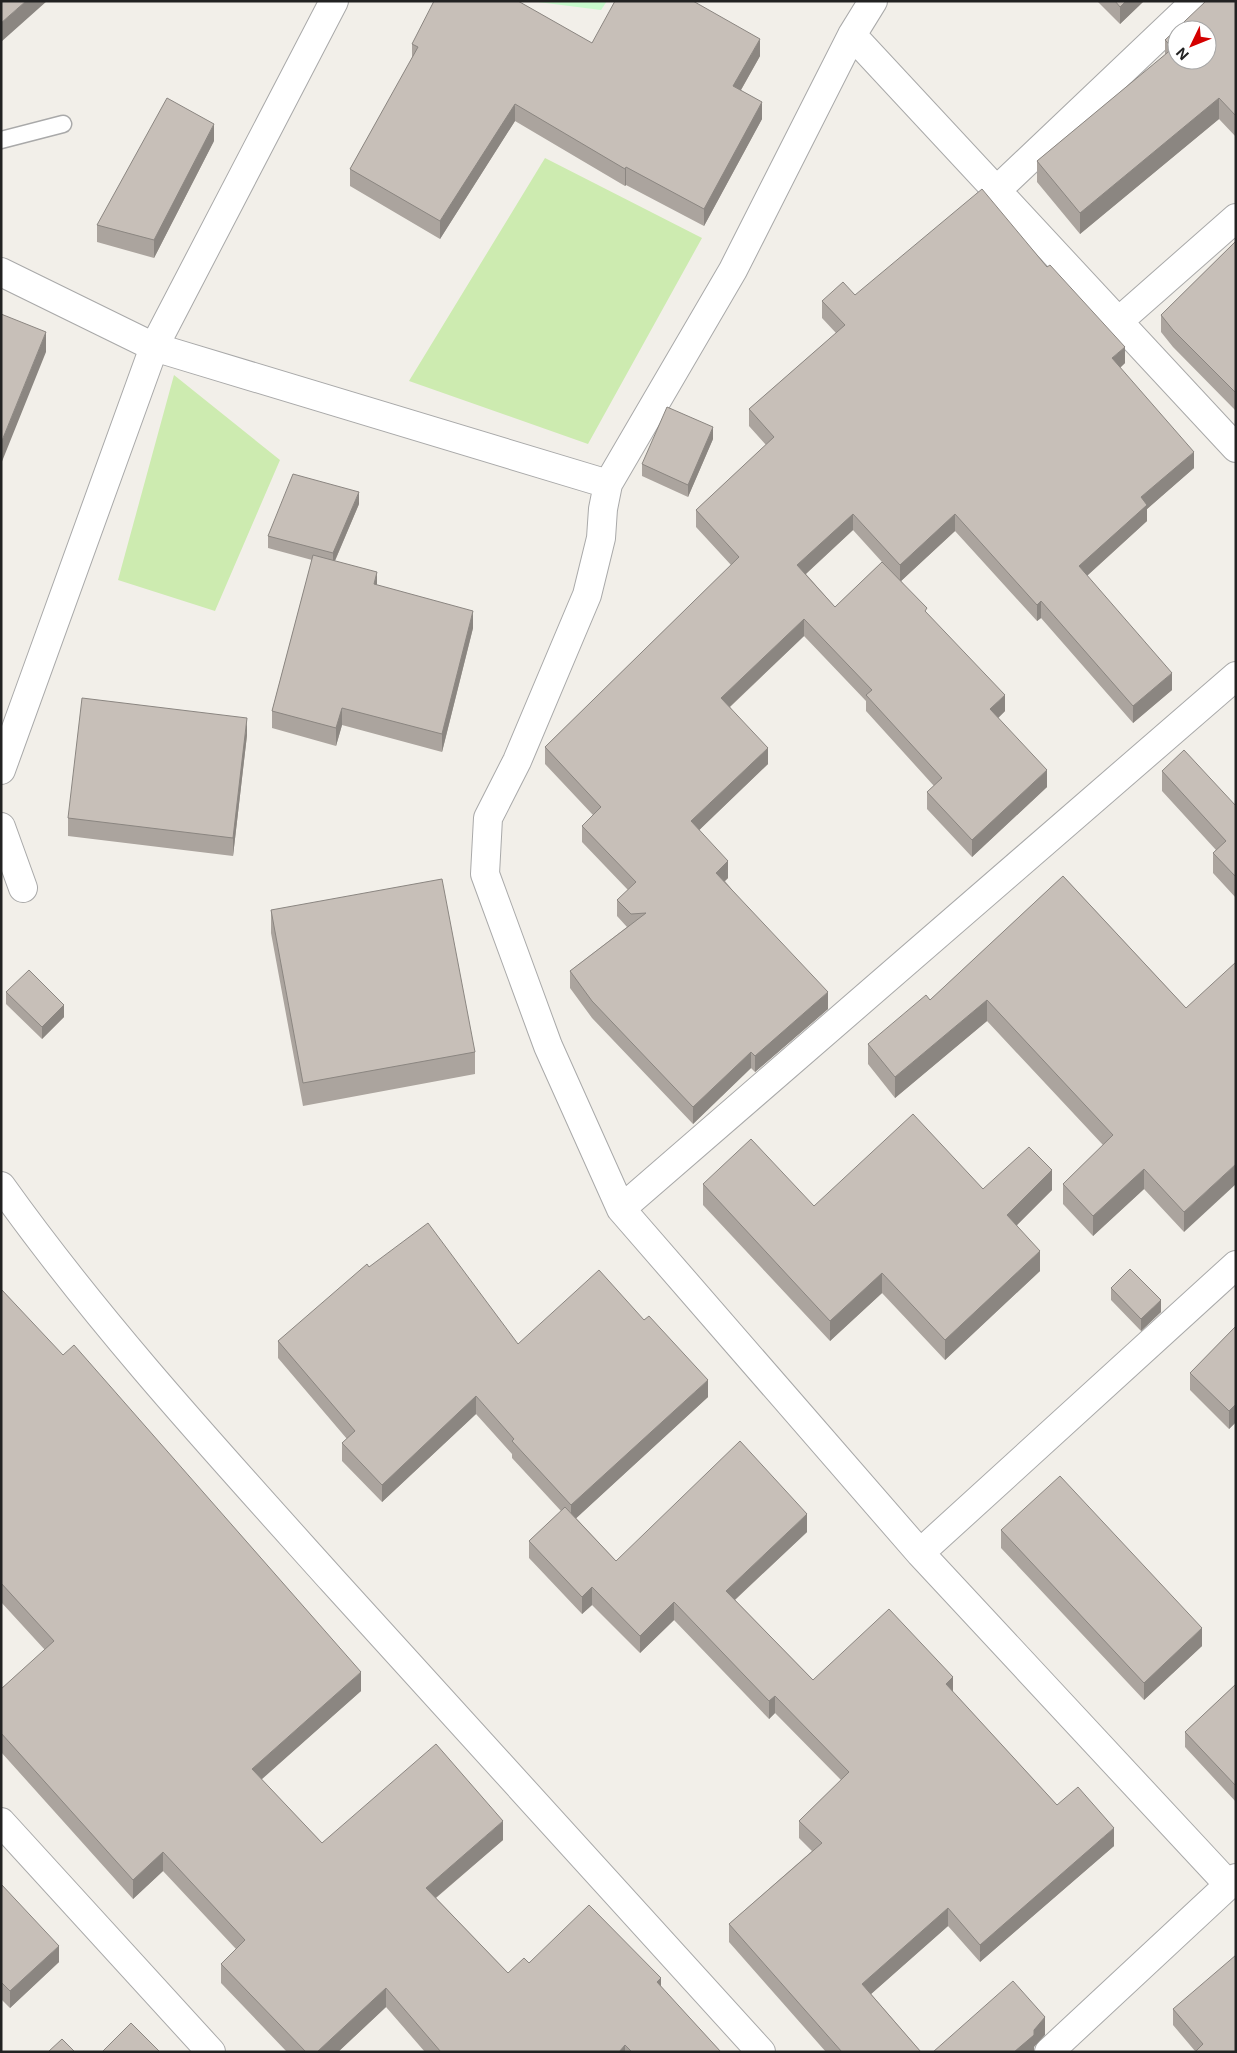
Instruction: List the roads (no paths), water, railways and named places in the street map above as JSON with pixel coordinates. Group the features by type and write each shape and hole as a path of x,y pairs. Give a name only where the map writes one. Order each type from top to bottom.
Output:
{"street":[{"path":"1,770 154,347 334,1"},
{"path":"873,1 852,35 733,270 608,484 603,509 601,538 587,595 517,761 488,818 485,874 548,1046 621,1209 920,1553 1232,1881 1049,2052"},
{"path":"997,190 1196,1"},
{"path":"852,35 1236,448"},
{"path":"1119,321 1236,218"},
{"path":"1,272 154,347 608,484"},
{"path":"621,1209 1236,676"},
{"path":"1,827 23,888"},
{"path":"1,1186 45,1248 189,1421 761,2052"},
{"path":"920,1553 1236,1265"},
{"path":"1,1822 211,2052"}],"lane":[{"path":"1,140 63,124"}]}
